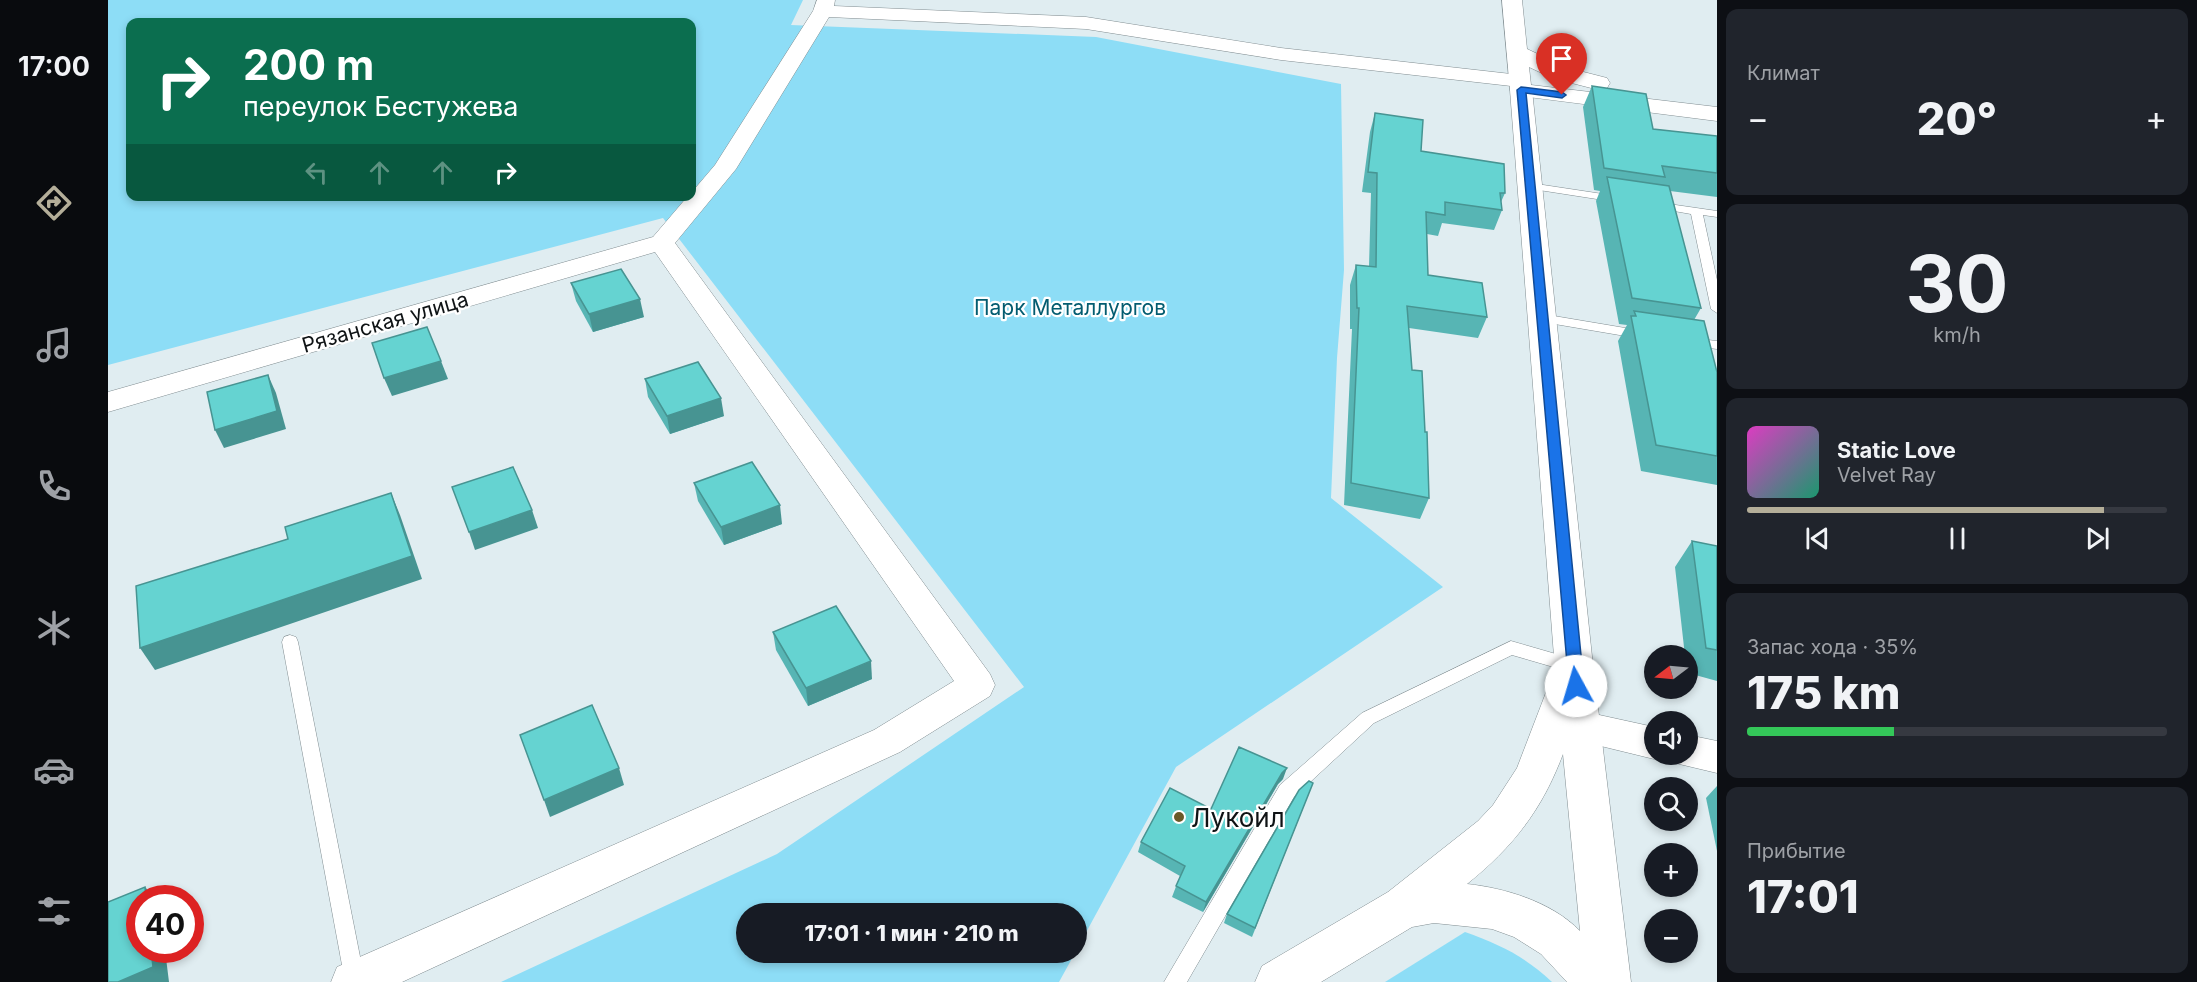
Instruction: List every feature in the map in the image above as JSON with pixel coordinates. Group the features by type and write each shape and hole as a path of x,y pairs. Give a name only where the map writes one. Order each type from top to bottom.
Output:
{"street":[{"path":"1084,0 1086,23"},
{"path":"1512,0 1574,666 1608,982"},
{"path":"354,982 887,741 977,685 662,242 724,169 825,5 1086,23 1281,54 1717,114"},
{"path":"1516,52 1560,73 1584,80 1717,96"},
{"name":"Рязанская улица","path":"108,402 662,242"},
{"path":"1278,982 1404,907 1493,835 1525,794 1546,750 1574,666"},
{"path":"1581,727 1644,741"},
{"path":"1698,753 1717,757"},
{"path":"1404,907 1434,902 1464,904 1492,908 1528,921 1557,939 1598,982"}],"lane":[{"path":"1530,186 1625,200"},
{"path":"1648,204 1717,214"},
{"path":"1695,211 1717,309"},
{"path":"1542,318 1657,337"},
{"path":"1679,340 1717,345"},
{"path":"290,642 354,982"},
{"path":"1175,982 1287,791 1368,718 1511,648 1574,666"}],"green space":[{"name":"Парк Металлургов","path":"108,0 803,0 791,25 1096,37 1341,84 1344,270 1337,358 1331,498 1443,587 1176,767 1087,931 1087,903 736,903 736,963 1069,963 1059,982 501,982 777,854 1024,687 663,218 108,365"},
{"path":"1465,932 1512,952 1552,982 1385,982"}],"building":[{"path":"1592,86 1646,94 1653,129 1717,136 1717,173 1662,166 1665,177 1604,168"},
{"path":"1375,113 1423,120 1421,151 1504,164 1505,193 1500,193 1502,210 1445,202 1445,215 1426,212 1428,275 1482,283 1487,317 1407,306 1412,370 1422,371 1429,498 1351,483 1359,308 1357,308 1356,265 1376,267 1377,173 1368,172"},
{"path":"1607,177 1669,186 1701,308 1632,298"},
{"path":"621,269 640,299 589,314 571,283"},
{"path":"1634,311 1704,321 1717,372 1717,456 1656,445 1631,316 1636,316"},
{"path":"427,327 441,361 384,378 372,343"},
{"path":"698,362 721,398 667,416 645,379"},
{"path":"268,375 277,411 215,430 207,392"},
{"path":"752,462 780,505 721,527 694,483"},
{"path":"513,467 532,510 469,532 452,487"},
{"path":"391,493 412,556 140,648 136,586 288,539 285,527"},
{"path":"1692,541 1717,546 1717,650 1706,648"},
{"path":"836,606 871,661 806,688 773,632"},
{"path":"592,705 619,768 544,800 520,735"},
{"path":"1239,747 1287,768 1206,902 1176,886 1185,866 1141,842 1170,788 1211,809"},
{"path":"1309,781 1313,783 1255,928 1227,914 1299,790"},
{"path":"126,895 126,963 153,963 153,967 118,982 108,982 108,902"}],"place":[{"name":"Лукойл","path":"1179,817"}],"route":[{"path":"1562,95 1521,90 1576,686"}]}
